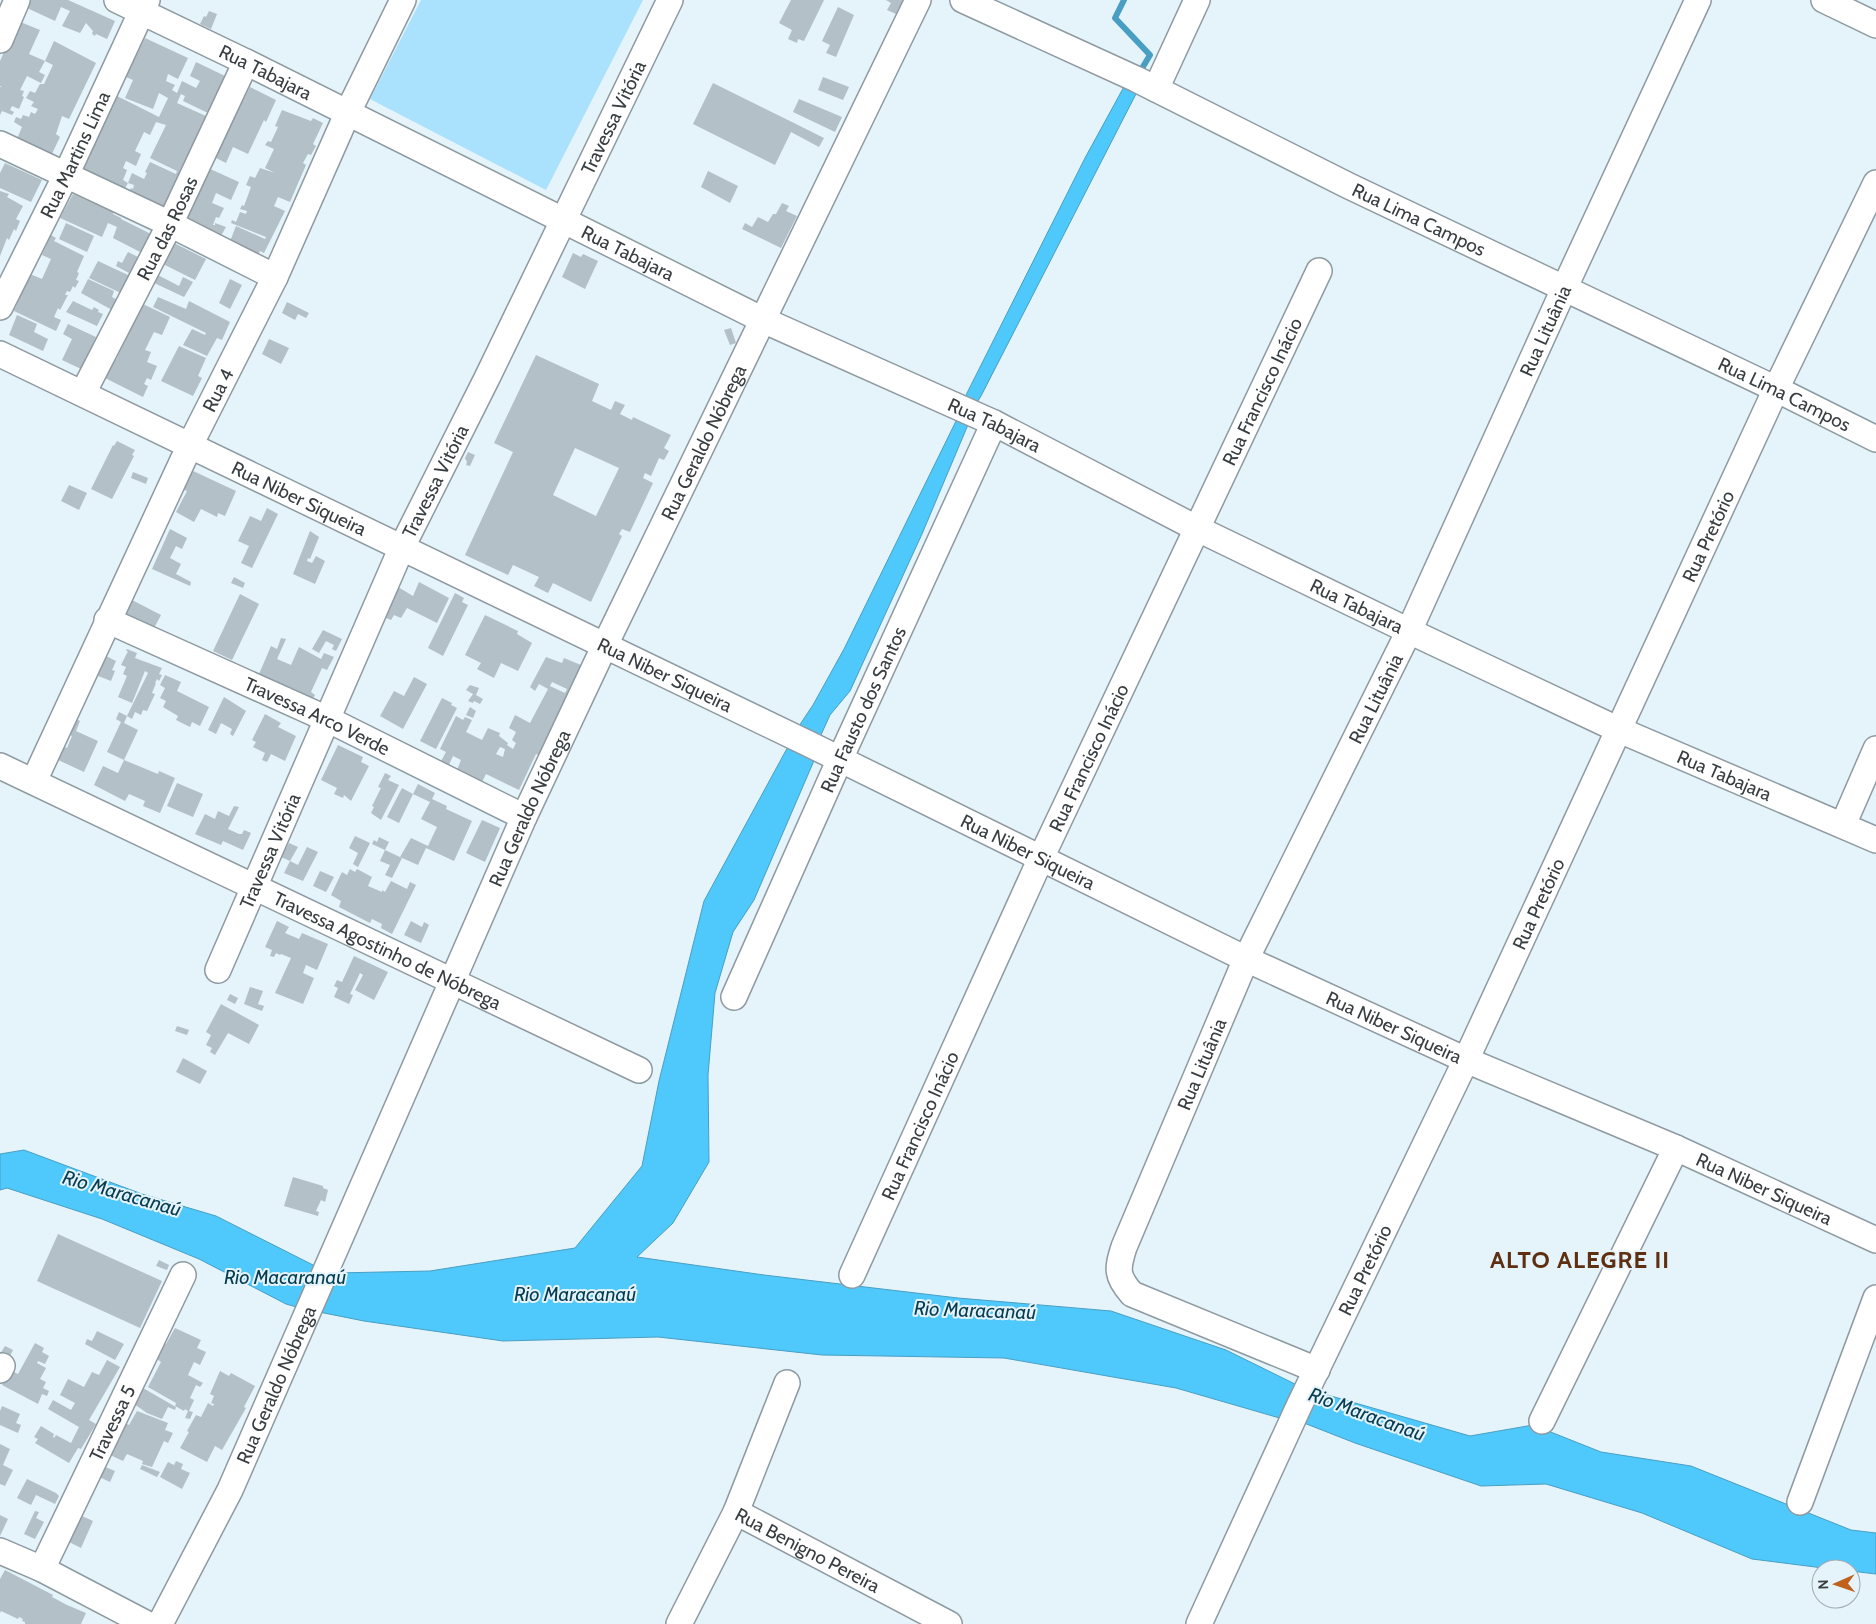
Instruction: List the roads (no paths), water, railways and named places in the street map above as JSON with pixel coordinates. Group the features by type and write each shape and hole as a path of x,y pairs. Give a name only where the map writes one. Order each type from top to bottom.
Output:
{"street":[{"path":"0,40 17,0"},
{"name":"Rua Tabajara","path":"117,0 144,6 246,62 562,221 763,320 994,423 1196,528 1409,631 1617,729 1876,840"},
{"name":"Rua 4","path":"34,781 107,620 190,445 275,277 348,112 403,0"},
{"name":"Travessa Vitória","path":"218,970 402,547 487,378 670,0"},
{"name":"Rua Geraldo Nóbrega","path":"160,1624 230,1490 524,817 605,645 918,0"},
{"name":"Rua Lima Campos","path":"963,0 1156,89 1349,186 1776,389 1876,439"},
{"path":"1156,89 1197,0"},
{"name":"Rua Lituânia","path":"1317,1370 1132,1294 1118,1274 1119,1262 1182,1106 1246,959 1409,631 1564,288 1698,0"},
{"path":"1824,0 1876,24"},
{"name":"Rua Martins Lima","path":"0,307 66,175 144,6"},
{"name":"Rua das Rosas","path":"83,393 170,224 246,62"},
{"path":"0,144 170,224 275,277"},
{"name":"Rua Pretório","path":"1199,1624 1317,1370 1466,1060 1617,729 1776,389 1876,183"},
{"name":"Rua Francisco Inácio","path":"852,1275 1041,858 1319,271"},
{"name":"Rua Niber Siqueira","path":"0,354 840,759 1246,959 1466,1060 1676,1148 1876,1240"},
{"name":"Rua Fausto dos Santos","path":"734,997 840,759 994,423"},
{"name":"Travessa Arco Verde","path":"107,620 327,719 524,817"},
{"path":"1843,825 1876,749"},
{"name":"Travessa Agostinho de Nóbrega","path":"0,766 639,1070"},
{"path":"1542,1421 1676,1148"},
{"name":"Travessa 5","path":"42,1569 183,1275"},
{"path":"1800,1502 1876,1298"},
{"name":"Rua Benigno Pereira","path":"787,1383 736,1512 937,1622"},
{"path":"680,1624 736,1512"},
{"path":"0,1551 42,1569 147,1624"}],"water":[{"path":"1126,83 1138,90 981,396 976,404 964,399 1085,158"},
{"path":"959,415 970,420 922,534 850,691 830,715 820,737 799,726 844,649"},
{"name":"Rio Maracanaú","path":"790,743 816,756 754,900 733,932 715,993 708,1075 709,1162 673,1223 637,1257 764,1275 958,1298 1111,1311 1226,1350 1299,1386 1283,1419 1176,1388 1004,1358 822,1355 658,1337 503,1341 364,1321 319,1312 335,1273 430,1271 575,1248 642,1166 659,1081 704,901"},
{"name":"Rio Macaranaú","path":"24,1150 142,1194 216,1216 319,1268 300,1308 286,1304 199,1259 102,1219 7,1188 0,1190 0,1154"},
{"name":"Rio Maracanaú","path":"1317,1392 1470,1436 1533,1425 1601,1452 1691,1466 1851,1530 1876,1533 1876,1574 1861,1572 1861,1559 1811,1559 1811,1566 1752,1559 1642,1513 1546,1484 1481,1486 1355,1443 1304,1423"}],"waterway":[{"path":"1124,0 1115,18 1150,55 1138,75"}],"district":[{"name":"ALTO ALEGRE II","path":"1580,1259"}]}
